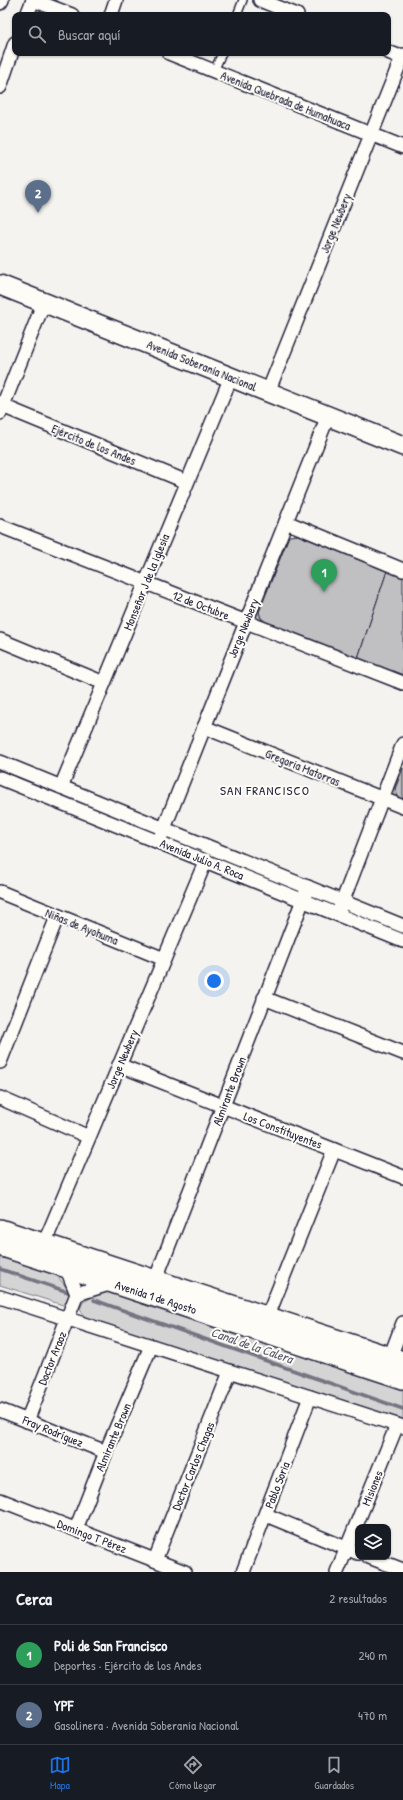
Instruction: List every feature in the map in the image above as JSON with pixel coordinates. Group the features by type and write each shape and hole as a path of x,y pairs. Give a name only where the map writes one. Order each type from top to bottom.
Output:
{"street":[{"path":"28,12 33,0 64,12"},
{"path":"112,12 116,0"},
{"path":"260,0 290,12"},
{"path":"0,88 12,52"},
{"path":"391,53 403,57"},
{"name":"Avenida Quebrada de Humahuaca","path":"176,56 403,147"},
{"name":"Jorge Newbery","path":"268,392 403,57"},
{"name":"Avenida Soberanía Nacional","path":"0,285 403,446"},
{"path":"1,408 44,302"},
{"name":"Monseñor J de la Iglesia","path":"62,787 231,377"},
{"name":"Ejército de los Andes","path":"1,408 187,482"},
{"name":"Jorge Newbery","path":"159,841 328,416"},
{"path":"286,522 403,570"},
{"name":"12 de Octubre","path":"0,526 403,683"},
{"path":"1,643 104,683"},
{"name":"Gregoria Matorras","path":"204,727 403,807"},
{"path":"338,914 403,744"},
{"name":"Avenida Julio A. Roca","path":"0,762 403,926"},
{"name":"Avenida Julio A. Roca","path":"0,778 206,860 403,941"},
{"name":"Jorge Newbery","path":"41,1251 206,860"},
{"name":"Almirante Brown","path":"153,1288 308,887"},
{"name":"Niñas de Ayohuma","path":"0,892 57,917 164,959"},
{"path":"0,1062 57,917"},
{"path":"264,998 403,1053"},
{"name":"Los Constituyentes","path":"119,1065 334,1150 402,1173"},
{"path":"0,1098 89,1137"},
{"path":"264,1324 334,1150"},
{"name":"Avenida 1 de Agosto","path":"0,1229 41,1251 66,1268 112,1283 153,1288"},
{"name":"Avenida 1 de Agosto","path":"0,1246 41,1251 264,1324 393,1364 403,1379"},
{"path":"66,1268 77,1294 112,1283"},
{"name":"Doctor Araoz","path":"27,1421 77,1294"},
{"path":"0,1297 400,1426"},
{"path":"393,1364 403,1323"},
{"name":"Almirante Brown","path":"76,1530 106,1452 152,1346"},
{"name":"Doctor Carlos Chagas","path":"155,1560 230,1372"},
{"name":"Pablo Soria","path":"243,1572 310,1398"},
{"name":"Fray Rodríguez","path":"0,1410 106,1452"},
{"name":"Misiones","path":"337,1572 352,1550 400,1426"},
{"name":"Domingo T Pérez","path":"0,1500 185,1572"},
{"path":"266,1515 352,1550"},
{"path":"377,1560 403,1570"}],"lane":[{"path":"238,12 243,0"},
{"path":"214,71 221,56"}],"shaded area":[{"path":"0,1254 54,1272 71,1293 66,1306 0,1285"},
{"path":"108,1289 403,1385 403,1419 94,1322 84,1316 80,1309 83,1302"}],"building":[{"path":"298,535 387,571 357,661 267,623 261,618 259,612 289,536"},
{"path":"387,571 403,577 403,680 357,661"},
{"path":"403,768 403,799 398,797 395,789"}],"waterway":[{"name":"Canal de la Calera","path":"0,1269 71,1293"},
{"name":"Canal de la Calera","path":"94,1300 403,1409"}],"place":[{"name":"YPF","path":"38,213"},
{"name":"Poli de San Francisco","path":"324,592"}],"district":[{"name":"SAN FRANCISCO","path":"265,790"}]}
